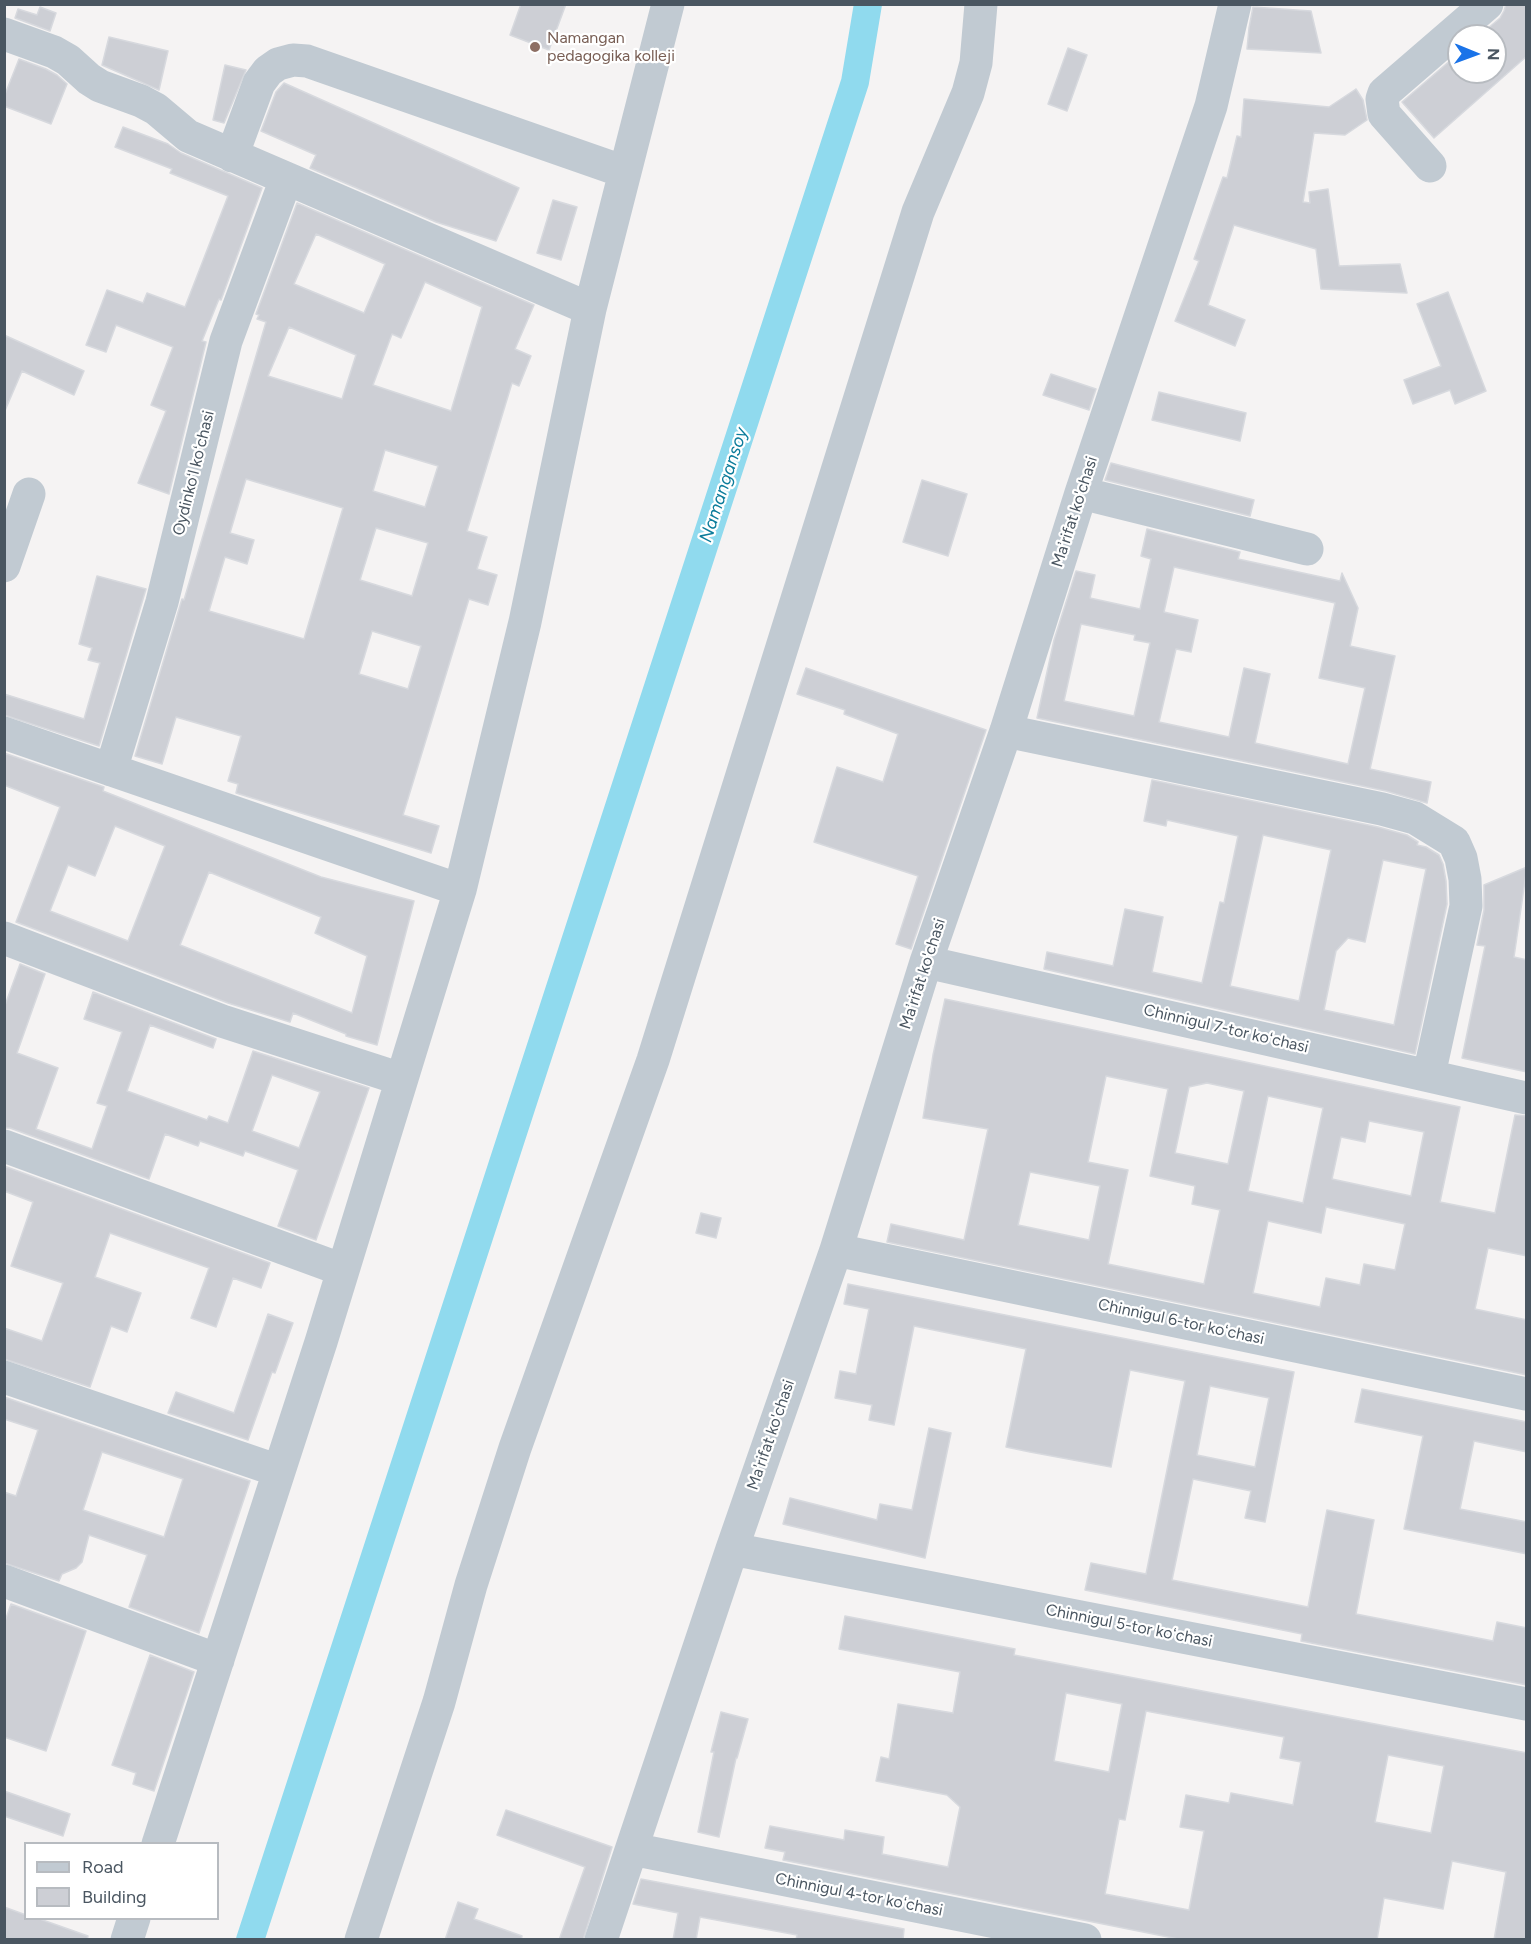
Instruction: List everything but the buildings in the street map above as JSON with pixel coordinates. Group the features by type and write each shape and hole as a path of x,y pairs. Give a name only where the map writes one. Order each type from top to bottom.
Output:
{"street":[{"path":"159,1842 343,1270 460,890 525,622 590,309 668,4"},
{"path":"361,1940 435,1713 471,1585 515,1448 653,1060 918,212 969,93 976,63 981,4"},
{"name":"Maʼrifat ko'chasi","path":"601,1940 732,1549 836,1250 926,962 1006,731 1081,493 1211,106 1235,4"},
{"path":"1430,166 1384,114 1382,99 1384,93 1487,4"},
{"path":"4,34 54,52 68,60 100,86 156,109 188,136 590,309"},
{"path":"231,156 260,82 268,71 278,64 293,60 307,61 625,172"},
{"name":"Oydinkoʻl koʻchasi","path":"111,770 162,602 226,341 286,179"},
{"path":"1081,493 1307,549"},
{"path":"4,566 29,494"},
{"path":"1006,731 1382,809 1415,818 1454,842 1461,858 1465,879 1466,906 1429,1075"},
{"path":"4,733 460,890"},
{"path":"4,938 222,1021 401,1079"},
{"name":"Chinnigul 7-tor koʻchasi","path":"926,962 1527,1098"},
{"path":"4,1146 343,1270"},
{"name":"Chinnigul 6-tor koʻchasi","path":"836,1250 1527,1394"},
{"path":"4,1377 279,1471"},
{"name":"Chinnigul 5-tor koʻchasi","path":"732,1549 1527,1704"},
{"path":"4,1581 218,1660"},
{"name":"Chinnigul 4-tor koʻchasi","path":"632,1850 1085,1940"},
{"path":"127,1940 133,1920"}],"waterway":[{"name":"Namangansoy","path":"250,1940 855,82 868,4"}],"place":[{"name":"Namangan pedagogika kolleji","path":"535,47"}]}
